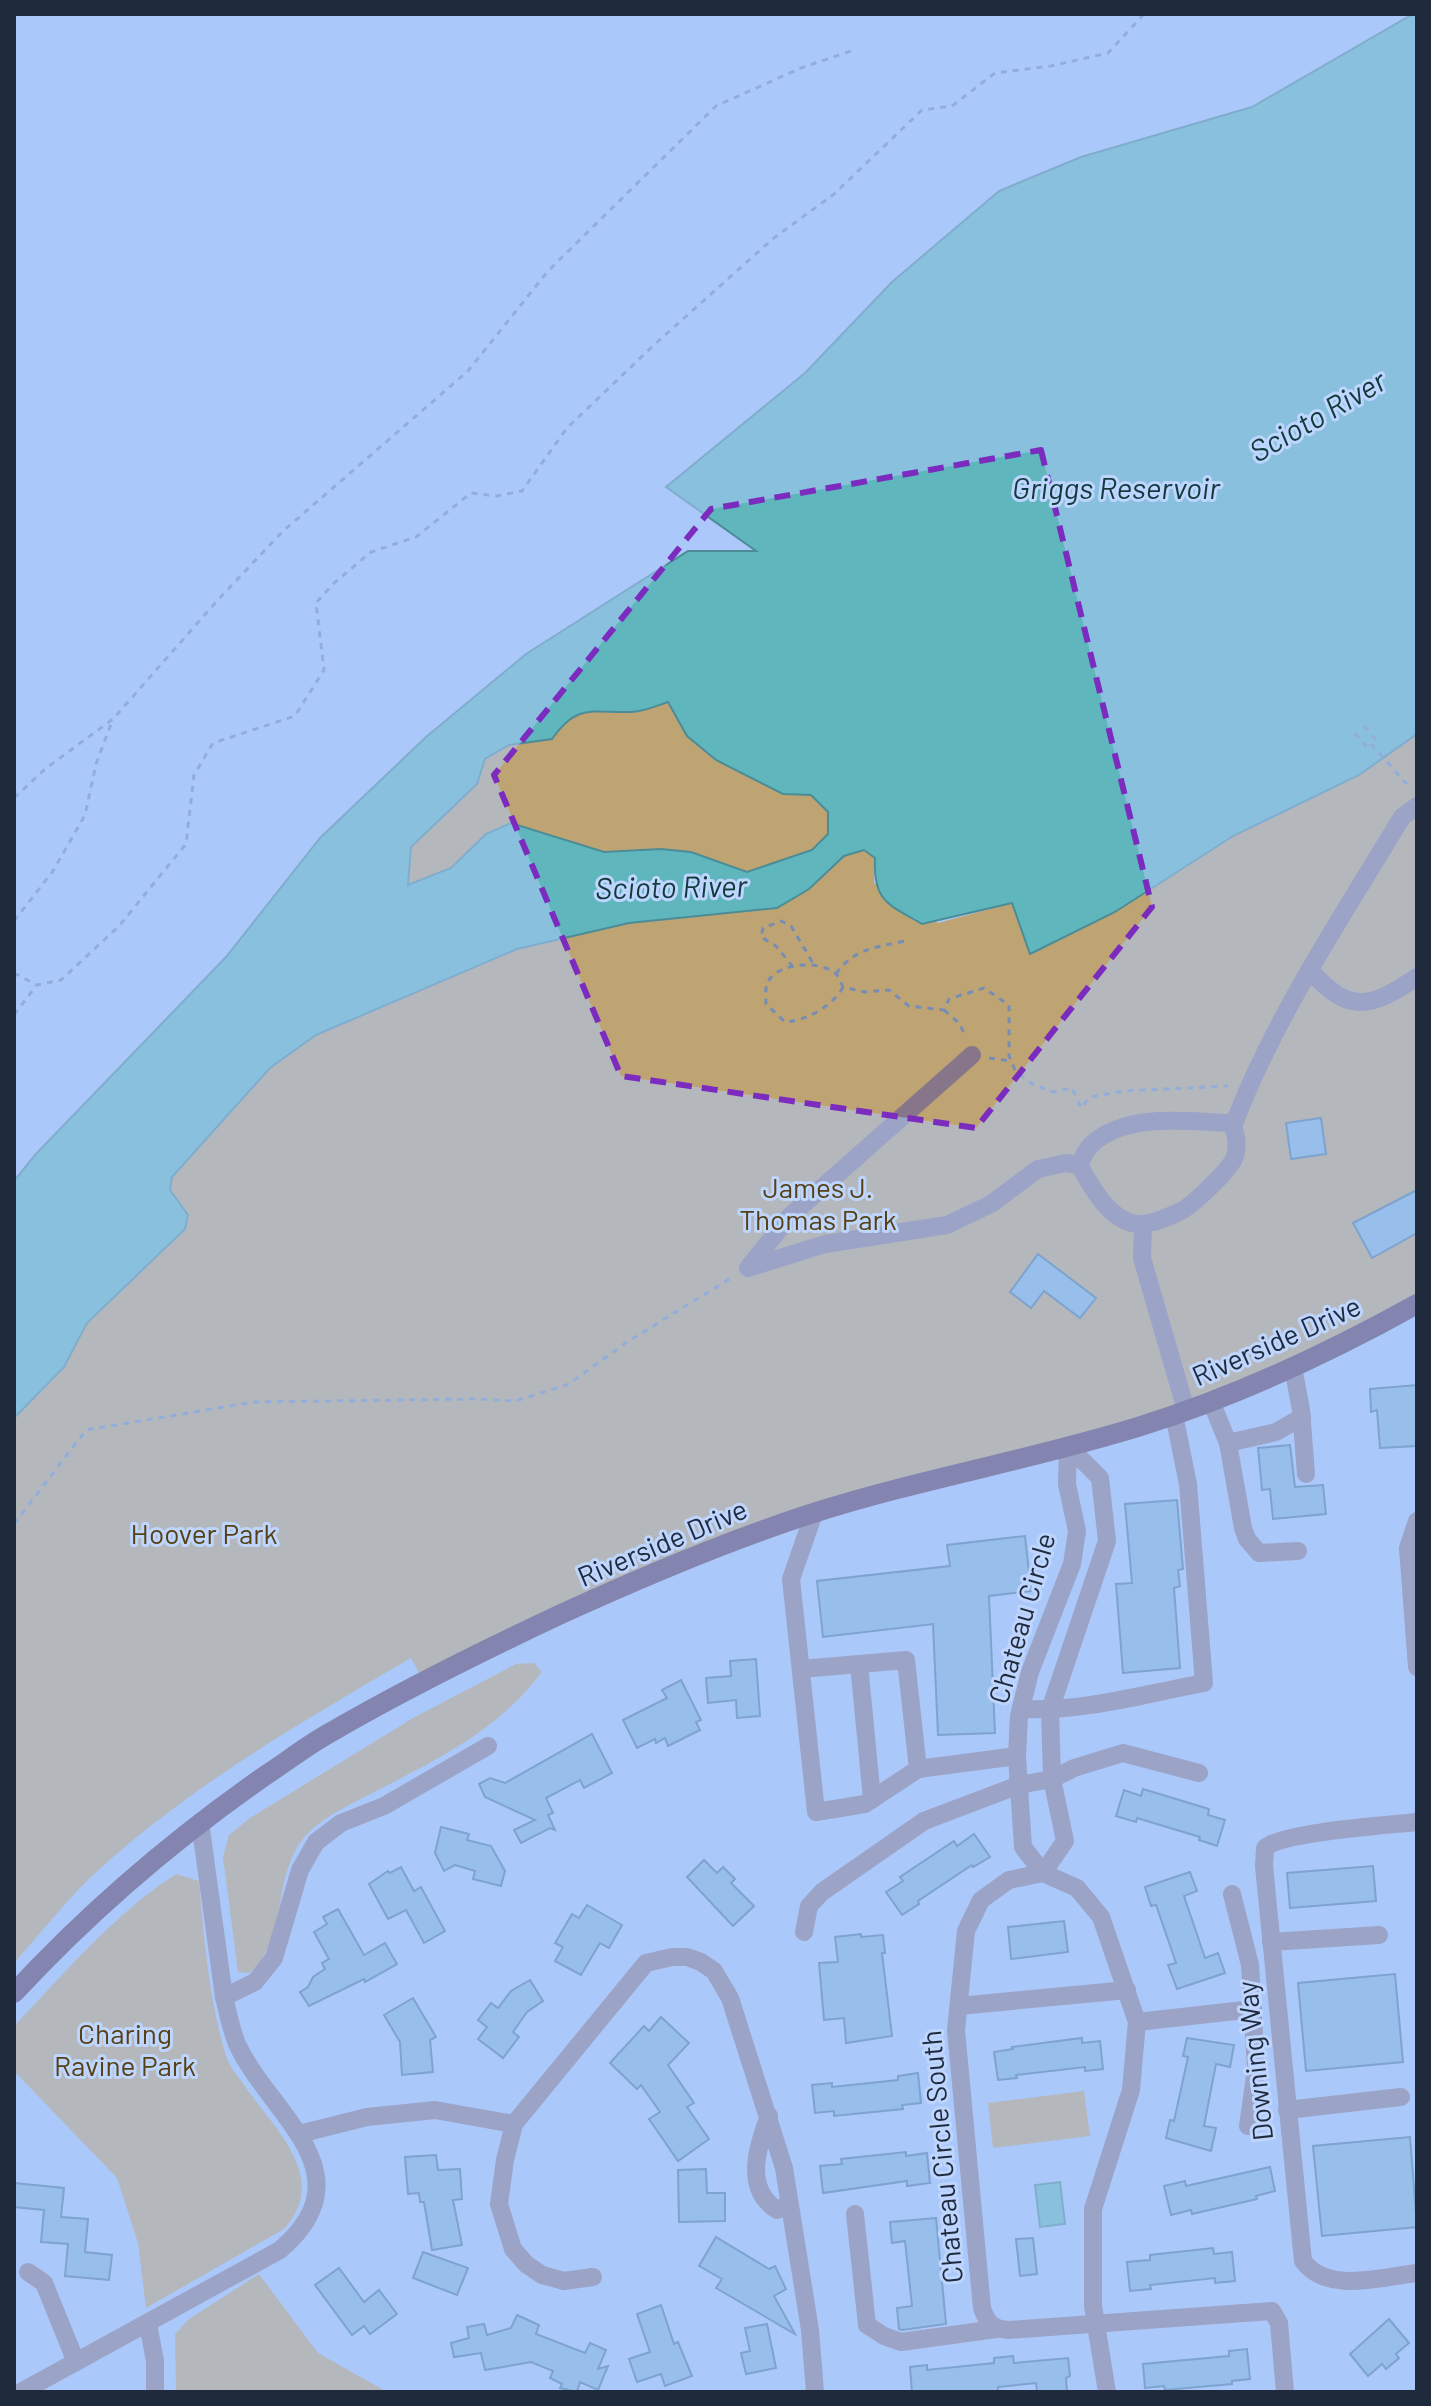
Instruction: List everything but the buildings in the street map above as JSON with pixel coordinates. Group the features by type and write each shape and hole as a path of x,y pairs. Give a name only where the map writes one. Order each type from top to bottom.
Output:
{"main road":[{"name":"Riverside Drive","path":"14,1993 82,1923 200,1822 324,1736 510,1638 639,1578 727,1542 814,1513 1068,1446 1211,1401 1348,1342 1417,1304"}],"street":[{"path":"1079,1165 1095,1192 1113,1211 1126,1221 1143,1225 1182,1211 1223,1173 1235,1158 1233,1126 1246,1091 1310,970 1402,817 1417,806"},
{"path":"1310,970 1329,992 1344,999 1363,1002 1377,1000 1417,977"},
{"path":"972,1055 789,1217 748,1268 825,1244 947,1225 991,1204 1038,1169 1066,1163 1079,1165"},
{"path":"1079,1165 1090,1145 1108,1133 1145,1123 1157,1120 1226,1123 1233,1126"},
{"path":"1021,1709 1050,1710 1204,1683 1180,1412 1142,1258 1143,1225"},
{"path":"1293,1367 1302,1417 1306,1474"},
{"path":"1211,1401 1228,1443 1247,1539 1259,1553 1298,1551"},
{"path":"1228,1443 1276,1432 1302,1417"},
{"name":"Chateau Circle","path":"1068,1446 1100,1478 1107,1541 1050,1710 1052,1779 1065,1841 1043,1873 1023,1847 1017,1756 1021,1709 1030,1672 1072,1564 1077,1531 1067,1484 1068,1446"},
{"path":"814,1513 791,1579 816,1812 865,1804 918,1769 1017,1756"},
{"path":"1417,1521 1408,1548 1417,1667"},
{"path":"801,1669 906,1660 918,1769"},
{"path":"859,1664 872,1799"},
{"path":"224,1997 255,1982 274,1958 300,1870 316,1842 341,1823 384,1806 488,1746"},
{"path":"804,1932 809,1906 822,1892 924,1821 1019,1785 1052,1779 1074,1768 1123,1753 1199,1773"},
{"path":"21,2392 280,2250 300,2233 313,2210 316,2182 299,2134 238,2046 224,1997 200,1822"},
{"name":"Downing Way","path":"1417,1822 1357,1828 1270,1843 1265,1848 1264,1866 1303,2261 1312,2273 1327,2279 1417,2273"},
{"path":"1043,1873 1077,1888 1101,1917 1137,2022 1131,2090 1093,2209 1095,2324 1107,2392"},
{"name":"Chateau Circle South","path":"996,2329 986,2321 982,2308 956,2030 966,1931 981,1900 1009,1880 1043,1873"},
{"path":"1232,1894 1250,1965 1256,2069 1248,2126"},
{"path":"1271,1942 1379,1935"},
{"path":"593,2277 564,2281 542,2275 526,2264 513,2249 499,2204 514,2124 646,1963 672,1957 701,1962 714,1971 730,1998 784,2168 810,2330 815,2392"},
{"path":"959,2006 1127,1990"},
{"path":"1137,2022 1253,2009"},
{"path":"1287,2110 1401,2097"},
{"path":"299,2134 367,2117 435,2110 514,2124"},
{"path":"769,2116 759,2142 755,2170 758,2188 767,2203 777,2210 789,2204"},
{"path":"855,2214 867,2325 884,2336 901,2342 996,2329 1272,2311 1279,2323 1285,2392"},
{"path":"28,2272 44,2283 76,2362"},
{"path":"148,2324 155,2361 155,2392"}],"path":[{"path":"14,973 37,985 61,980 119,926 186,844 194,775 213,743 295,716 324,670 316,603 333,584 371,552 416,537 471,493 497,496 522,491 567,428 644,354 775,237 833,195 922,110 952,106 995,73 1051,66 1108,53 1144,14"},
{"path":"14,798 45,769 113,719 282,532 468,371 548,271 716,106 801,68 854,50"},
{"path":"14,921 53,871 85,815 96,764 113,719"},
{"path":"1364,726 1377,739 1367,747"},
{"path":"1355,733 1417,797"},
{"path":"793,967 776,946 761,937 763,928 781,921 791,926 813,963 836,974 843,987 864,992 889,990 909,1006 944,1010 959,1023 972,1055"},
{"path":"836,974 846,960 858,952 904,941"},
{"path":"813,963 777,972 767,984 766,1004 785,1022 803,1021 839,995 843,987"},
{"path":"14,1015 37,985"},
{"path":"944,1010 949,999 984,988 1009,1005 1009,1056 1015,1070 1032,1084 1053,1092 1072,1088 1081,1108 1090,1097 1124,1091 1204,1086 1234,1086 1246,1091"},
{"path":"14,1524 86,1430 254,1402 515,1401 569,1384 624,1344 731,1278"}],"highlighted area":[{"path":"1041,450 1152,907 976,1128 621,1076 494,775 711,509"}],"green space":[{"path":"668,702 687,736 783,794 811,795 828,812 829,834 812,850 747,873 691,852 661,849 604,852 486,834 451,868 407,886 411,847 477,784 485,760 509,745 552,739 569,720 578,715 636,712"},
{"name":"James J. Thomas Park","path":"1417,734 1417,1304 1211,1401 814,1513 424,1682 411,1658 292,1729 176,1806 92,1876 14,1963 14,1418 64,1367 87,1323 185,1230 188,1215 170,1190 171,1177 270,1068 316,1036 517,949 629,923 809,889 844,856 865,850 875,858 874,883 938,923 1012,903 1031,954 1115,912 1233,836 1359,775"},
{"path":"534,1663 542,1672 488,1726 447,1753 319,1823 303,1839 293,1854 287,1872 270,1944 249,1973 238,1972 223,1857 229,1835 250,1818 413,1718 516,1664"},
{"name":"Charing Ravine Park","path":"176,1874 199,1881 211,1991 227,2059 292,2152 302,2190 297,2209 284,2229 146,2308 138,2243 117,2178 14,2071 14,2026 111,1926"},
{"path":"1084,2091 1090,2136 993,2148 988,2103"},
{"path":"259,2274 318,2353 387,2392 176,2392 175,2334 189,2319"}],"water":[{"name":"Griggs Reservoir","path":"1417,14 1417,734 1359,775 1233,836 1115,912 1030,954 1012,903 922,924 885,900 877,884 875,858 864,850 844,856 809,889 777,908 629,923 517,949 316,1035 270,1068 172,1177 170,1190 188,1215 185,1229 87,1323 64,1367 14,1418 14,1181 35,1155 226,957 320,838 426,737 526,654 688,551 756,551 666,487 805,373 892,282 999,191 1081,157 1252,107","holes":["668,702 687,736 716,760 783,794 811,795 828,812 828,834 812,850 747,872 691,852 661,849 604,852 511,823 486,834 451,868 408,885 411,847 477,784 485,759 509,745 552,739 569,720 586,712 636,712"]},
{"path":"1060,2182 1065,2224 1040,2227 1035,2185"}],"water label":[{"name":"Scioto River","path":"1317,415"},
{"name":"Scioto River","path":"671,886"}],"park label":[{"name":"Hoover Park","path":"204,1533"}]}
